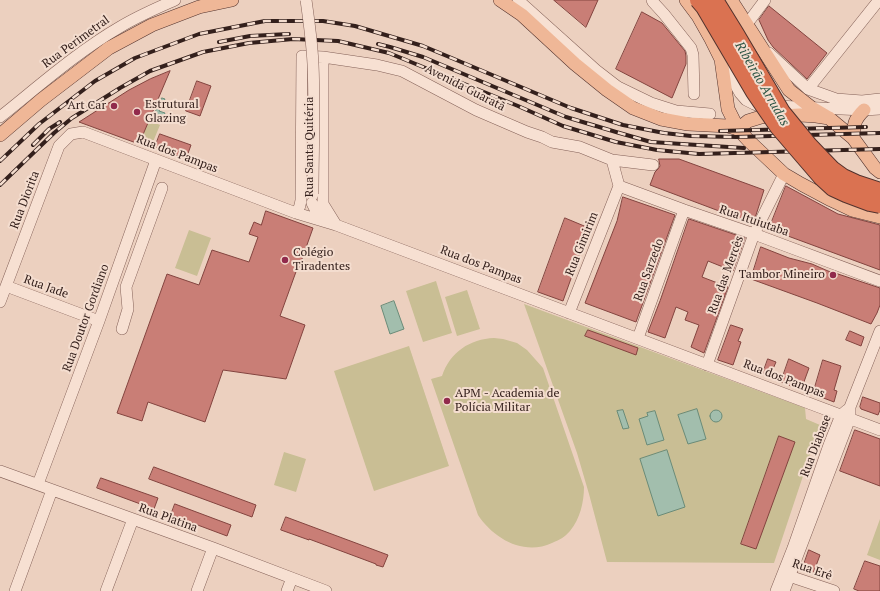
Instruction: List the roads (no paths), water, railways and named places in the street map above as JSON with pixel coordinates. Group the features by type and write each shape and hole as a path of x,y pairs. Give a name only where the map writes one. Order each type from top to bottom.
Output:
{"highway":[{"path":"698,0 704,7 754,92 778,127 821,178 833,188 846,194 880,205"},
{"path":"715,0 782,112 809,145 832,169 843,177 880,191"}],"main road":[{"path":"0,135 41,100 110,48 152,25 199,7 232,0"},
{"path":"500,0 522,15 575,64 607,90 633,108 661,120 688,124 728,126 738,129"},
{"path":"686,0 698,16 720,59 728,109 738,129 784,174 852,210 880,217"},
{"path":"731,0 790,90 808,108 829,118 853,138 875,168 880,172"},
{"path":"776,106 781,94 780,76"},
{"path":"853,138 854,126 857,117 864,110"},
{"path":"738,129 748,121 761,117 800,115 829,118"}],"street":[{"name":"Rua Perimetral","path":"0,117 83,51 120,26 175,0"},
{"path":"306,0 313,74 313,199"},
{"path":"518,0 596,70 618,86 651,103 676,111 710,114"},
{"path":"652,0 691,48 693,55 694,94"},
{"path":"747,24 765,0"},
{"path":"808,89 880,0"},
{"path":"761,46 808,89 836,99 880,99"},
{"name":"Rua Santa Quitéria","path":"296,213 300,206 301,200 302,56"},
{"name":"Avenida Guaratã","path":"302,56 323,57 377,65 402,71 476,110 552,142 580,147 612,160 653,165"},
{"name":"Rua Santa Quitéria","path":"323,57 323,204 336,224"},
{"path":"720,59 740,93 746,100 754,104 761,106 808,108 864,110 880,109"},
{"name":"Rua dos Pampas","path":"71,134 83,132 296,213 336,224 569,313 707,364 847,413 880,430"},
{"name":"Rua Diorita","path":"0,302 60,146 71,134"},
{"name":"Rua Doutor Gordiano","path":"38,484 99,321 156,160"},
{"path":"612,160 619,186"},
{"name":"Rua das Mercês","path":"707,364 754,234 784,174"},
{"name":"Rua Ituiutaba","path":"619,186 880,281"},
{"name":"Rua Gimirim","path":"569,313 619,186"},
{"path":"122,329 128,310 126,287 162,188"},
{"name":"Rua Santa Quitéria","path":"296,213 308,211 313,199"},
{"name":"Rua Santa Quitéria","path":"313,199 317,213 336,224"},
{"name":"Rua Sarzedo","path":"638,338 684,210"},
{"name":"Rua Jade","path":"6,286 99,321"},
{"name":"Rua Diabase","path":"776,591 786,575 847,413 880,331"},
{"name":"Rua Platina","path":"0,471 213,548 326,591"},
{"path":"15,591 52,490"},
{"path":"106,591 133,519"},
{"path":"197,591 213,548"},
{"name":"Rua Diabase","path":"784,591 786,575"},
{"name":"Rua Erê","path":"786,575 834,591"},
{"path":"287,591 292,578"}],"railway":[{"path":"0,161 39,124 95,81 135,58 199,34 265,21 323,21 355,26 423,46 571,108 623,125 664,133 691,136 736,137 880,133"},
{"path":"219,42 250,36 289,34"},
{"path":"0,185 54,133 72,118 150,71 203,52 249,43 293,39 338,41 389,53 563,126 616,142 657,150 699,154 880,149"},
{"path":"378,44 423,57 566,117 651,142 744,148"},
{"path":"33,145 49,129 60,122"},
{"path":"720,131 866,127"}],"place":[{"name":"Art Car","path":"114,106"},
{"name":"Estrutural Glazing","path":"137,112"},
{"name":"Colégio Tiradentes","path":"285,260"},
{"name":"Tambor Mineiro","path":"833,275"},
{"name":"APM - Academia de Polícia Militar","path":"447,401"}],"water label":[{"name":"Ribeirão Arrudas","path":"762,84"}]}
